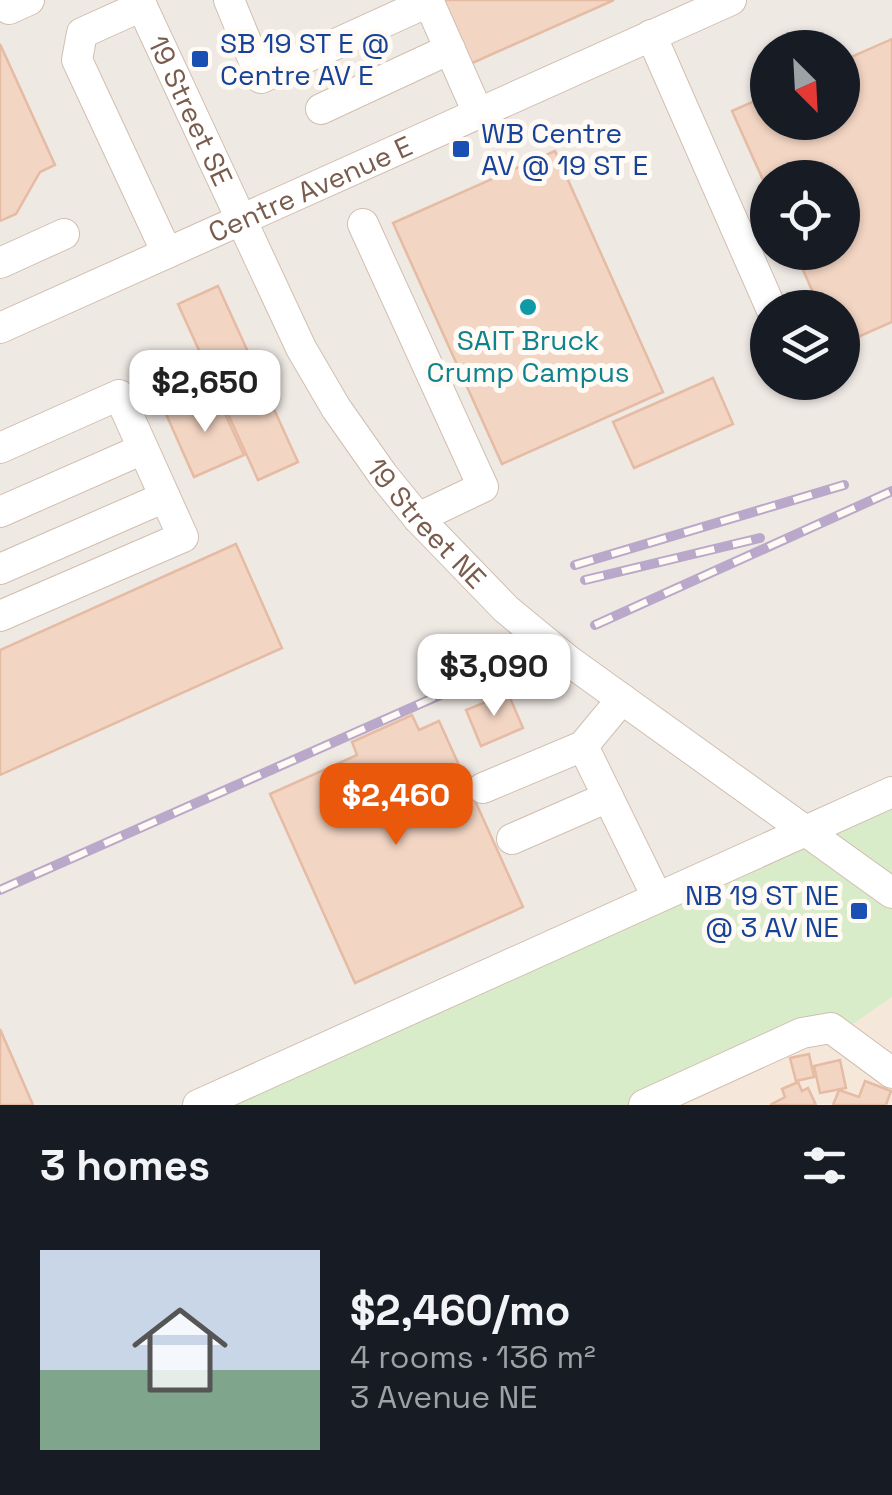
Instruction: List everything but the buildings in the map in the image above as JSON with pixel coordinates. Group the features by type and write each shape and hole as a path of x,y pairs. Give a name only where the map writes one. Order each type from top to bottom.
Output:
{"street":[{"path":"229,0 261,78 428,1 478,112"},
{"name":"Centre Avenue E","path":"0,328 478,112 666,20 731,0"},
{"path":"140,3 82,33 78,60 167,254"},
{"name":"19 Street SE","path":"140,3 240,221"},
{"path":"666,20 764,290"},
{"path":"322,108 450,49"},
{"name":"19 Street NE","path":"240,221 336,408 418,518 506,609 569,662 892,893"},
{"path":"363,224 483,487 418,518"},
{"path":"0,263 64,234"},
{"path":"0,448 118,395 183,537 0,616"},
{"path":"0,512 143,449"},
{"path":"0,569 165,497"},
{"path":"483,788 583,746 622,699"},
{"path":"583,746 658,897"},
{"path":"198,1105 892,792"},
{"path":"512,840 608,797"},
{"path":"644,1105 802,1033 830,1028 892,1073"}],"shaded area":[{"path":"0,0 892,0 892,793 198,1105 0,1105"},
{"path":"892,997 892,1105 644,1105 839,1034"}],"green space":[{"path":"892,793 892,997 839,1034 644,1105 198,1105"}],"railway":[{"path":"575,565 844,485"},
{"path":"595,625 892,491"},
{"path":"585,580 760,538"},
{"path":"0,890 510,664"}],"place":[{"name":"SB 19 ST E @ Centre AV E","path":"200,59"},
{"name":"WB Centre AV @ 19 ST E","path":"461,149"},
{"name":"SAIT Bruck Crump Campus","path":"528,307"},
{"name":"NB 19 ST NE @ 3 AV NE","path":"859,911"}]}
